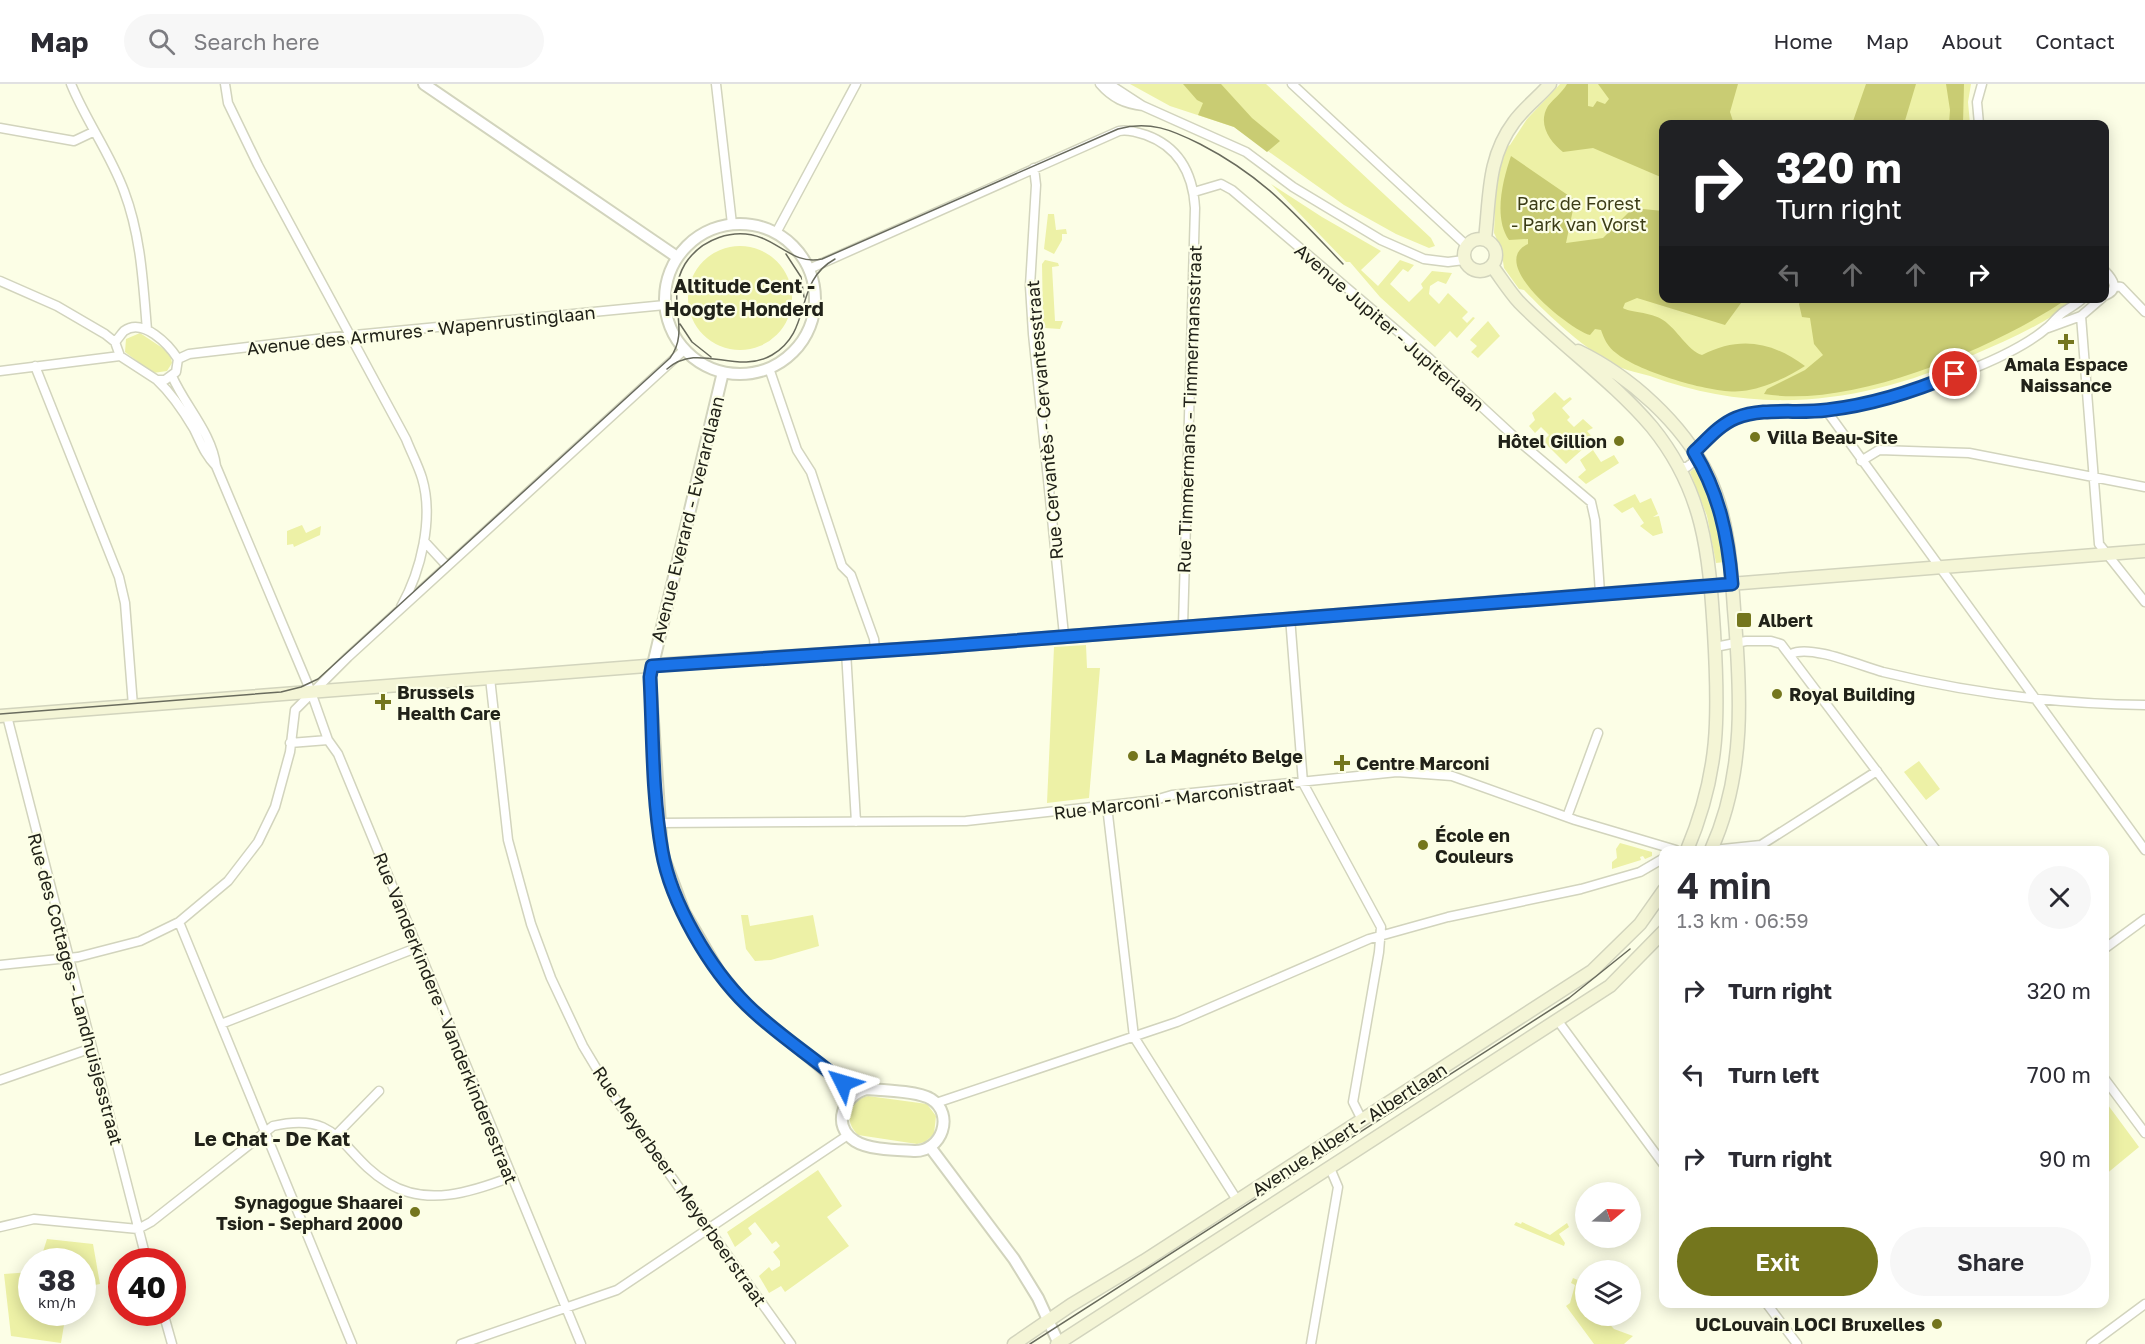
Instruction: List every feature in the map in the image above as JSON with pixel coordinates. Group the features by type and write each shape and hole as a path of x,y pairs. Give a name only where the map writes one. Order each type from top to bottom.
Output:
{"main road":[{"path":"1492,266 1496,251 1485,239 1488,188 1499,147 1515,121 1550,84"},
{"path":"1485,239 1474,239 1466,245 1464,260 1469,267 1478,271 1492,266"},
{"path":"1492,266 1519,302 1569,346 1651,426 1680,467 1700,517 1711,585 1718,705 1714,766 1703,809 1689,846"},
{"path":"1569,346 1621,377 1671,423 1694,452 1710,479 1724,522 1732,584 1740,693 1736,766 1729,801 1713,846"},
{"path":"4,716 2145,551"},
{"name":"Avenue Albert - Albertlaan","path":"1014,1344 1592,971 1640,924 1659,897"},
{"name":"Avenue Albert - Albertlaan","path":"1058,1344 1610,986 1659,936"}],"street":[{"path":"71,84 93,132 110,159 131,210 141,253 147,330"},
{"path":"225,84 228,103 258,165 405,439 422,479 426,511 424,541 403,604 397,612"},
{"path":"424,84 677,257"},
{"path":"716,84 732,224"},
{"path":"776,233 856,84"},
{"path":"1100,84 1107,92 1122,101 1162,113 1246,152 1293,187 1381,240 1432,261 1464,260"},
{"path":"1109,84 1143,106"},
{"path":"1292,84 1466,245"},
{"path":"1979,120 1977,102 1982,84"},
{"path":"0,128 74,141 93,132"},
{"path":"809,269 1119,131 1143,134 1164,143 1177,155 1187,170 1194,192"},
{"name":"Rue Cervantès - Cervantesstraat","path":"1034,168 1036,185 1030,286 1033,334 1064,635"},
{"name":"Avenue Jupiter - Jupiterlaan","path":"1194,192 1221,184 1232,190 1420,351 1521,443 1591,502 1595,520 1600,593"},
{"name":"Rue Timmermans - Timmermansstraat","path":"1183,626 1194,192"},
{"path":"732,224 753,226 776,233 801,255 809,269 815,302 810,327 799,346 769,368 747,374 723,372 697,361 684,350 672,333 665,305 669,277 677,257 701,235 732,224"},
{"path":"2109,274 2115,286 2109,295"},
{"path":"0,281 57,306 115,342 120,356 157,380 172,396 194,430 207,457 216,466"},
{"path":"2115,286 2121,287 2145,312"},
{"path":"2047,328 2061,313 2076,303"},
{"path":"1680,467 1687,467 1693,462 1694,452 1715,432 1739,417 1763,412 1846,408 1935,382 2020,345 2047,328 2081,316 2096,303"},
{"name":"Avenue des Armures - Wapenrustinglaan","path":"178,359 189,354 349,336 665,305"},
{"path":"2081,316 2099,544 2145,602"},
{"path":"115,342 125,330 137,327 147,330 172,350 178,359 176,372 172,376 157,380"},
{"path":"0,965 69,958 140,940 178,922 228,881 258,842 275,807 295,710 311,692 397,612 684,350"},
{"path":"0,371 120,356"},
{"path":"35,366 119,577 125,603 133,706"},
{"path":"769,368 797,450 811,472 825,508 828,528 842,566 851,575 874,639 875,649"},
{"name":"Avenue Everard - Everardlaan","path":"723,372 650,677 658,824 662,853 675,890 700,945 719,972 746,1005 854,1094"},
{"path":"172,376 177,392 215,454 216,466"},
{"path":"1826,410 2145,850"},
{"path":"1861,461 1879,450 1970,453 2094,479 2145,487"},
{"name":"Rue Vanderkindere - Vanderkinderestraat","path":"216,466 311,692 328,740 338,754 581,1344"},
{"path":"424,541 447,566"},
{"path":"1290,617 1303,783 1381,927 1353,1102 1362,1120"},
{"path":"1715,647 1732,646 1737,641 1771,641 1781,644 1791,654 1933,846"},
{"path":"1791,654 1808,650 1924,681 2036,698 2145,705"},
{"path":"846,651 856,822"},
{"name":"Rue Meyerbeer - Meyerbeerstraat","path":"490,678 508,840 525,903 551,978 583,1046 610,1091 791,1344"},
{"name":"Rue des Cottages - Landhuisjesstraat","path":"4,716 143,1248"},
{"path":"1567,817 1598,733"},
{"path":"290,743 328,740"},
{"path":"1751,846 1761,845 1877,771"},
{"name":"Rue Marconi - Marconistraat","path":"658,824 966,821 1107,806 1172,795 1397,772 1452,776 1567,817 1659,846"},
{"path":"1107,806 1134,1037 1237,1200"},
{"path":"936,1103 1134,1037 1207,1010 1381,935 1448,916 1581,889 1640,872 1659,861"},
{"path":"2109,945 2145,919"},
{"path":"178,922 352,1344"},
{"path":"221,1024 416,948"},
{"path":"1558,1021 1659,1158"},
{"path":"0,1080 92,1048"},
{"path":"2109,1085 2145,1132"},
{"path":"874,1090 924,1096 936,1103 942,1113 944,1128 939,1139 930,1147 917,1151 866,1145 848,1136 842,1124 842,1112 854,1094 874,1090"},
{"path":"336,1135 379,1091"},
{"path":"0,1227 34,1220 138,1229 151,1222 273,1126 302,1121 329,1129 388,1184 417,1194 458,1194 511,1177"},
{"path":"461,1344 617,1290 848,1136"},
{"path":"930,1147 995,1231 1028,1282 1058,1344"},
{"path":"1311,1344 1338,1187 1330,1168"},
{"path":"2091,1344 2145,1304"},
{"path":"1770,1308 1797,1344"},
{"path":"167,1326 172,1344"}],"green space":[{"path":"1130,84 1266,84 1431,238 1435,246 1429,248 1396,234 1344,205 1234,127 1170,106"},
{"path":"1183,84 1221,84 1252,118 1280,141 1267,152 1234,127 1198,115 1203,103 1197,100"},
{"name":"Parc de Forest - Park van Vorst","path":"1560,84 1971,84 1968,102 1970,120 1659,120 1659,303 2071,303 2027,330 1973,355 1893,384 1853,394 1813,399 1773,400 1732,397 1691,389 1619,367 1594,352 1556,322 1524,290 1519,289 1504,268 1501,248 1494,233 1496,185 1506,147 1510,145 1527,119"},
{"path":"1567,84 1588,84 1588,106 1593,107 1597,101 1605,104 1609,99 1598,84 1738,84 1730,112 1733,120 1659,120 1659,176 1593,148 1563,152 1558,148 1546,132 1544,119 1548,106"},
{"path":"1866,84 1916,84 1905,120 1853,120"},
{"path":"1946,84 1964,84 1963,120 1949,120"},
{"path":"1511,156 1575,200 1566,243 1603,238 1633,208 1659,211 1659,303 1741,303 1725,325 1637,298 1625,303 1623,308 1663,320 1692,349 1702,355 1729,345 1755,344 1780,351 1805,366 1758,388 1729,391 1676,380 1626,360 1613,351 1601,330 1595,329 1590,335 1566,321 1550,309 1524,280 1517,265 1518,253 1528,244 1528,239 1509,240 1501,221 1501,198"},
{"path":"1271,184 1381,251 1361,270 1378,286 1400,260 1414,265 1408,272 1403,269 1390,284 1409,302 1423,288 1421,284 1432,271 1452,273 1446,284 1438,281 1430,286 1429,294 1439,304 1448,293 1468,312 1462,318 1467,323 1473,317 1475,318 1457,338 1450,331 1435,347 1380,297 1350,262 1346,262"},
{"path":"1048,214 1054,214 1056,230 1066,229 1067,234 1062,234 1062,240 1054,254 1044,249"},
{"path":"740,246 760,250 777,261 788,278 792,298 788,318 777,335 760,346 740,350 720,346 703,335 692,318 688,298 692,278 703,261 720,250"},
{"path":"1045,260 1058,263 1059,266 1052,267 1055,321 1063,321 1060,329 1045,328 1043,321 1042,264"},
{"path":"2061,303 2002,337 1922,371 1838,392 1799,396 1764,394 1767,389 1805,370 1823,355 1814,344 1810,318 1802,317 1799,304"},
{"path":"1488,321 1500,336 1478,358 1471,352 1477,346 1470,340"},
{"path":"140,333 170,353 172,363 167,371 153,373 125,352 126,339"},
{"path":"1555,392 1564,401 1570,397 1572,399 1562,408 1570,417 1567,420 1574,427 1583,419 1593,428 1587,431 1594,439 1566,464 1543,441 1549,435 1541,427 1535,433 1529,426 1535,420 1532,413"},
{"path":"1593,450 1601,462 1614,455 1619,463 1586,484 1578,477 1586,470 1580,460"},
{"path":"1698,468 1704,479 1713,502 1725,562 1716,563 1707,516 1690,472"},
{"path":"1635,494 1640,503 1651,498 1658,514 1653,517 1659,516 1663,533 1653,536 1640,526 1644,523 1633,507 1622,513 1613,505"},
{"path":"302,525 306,533 321,526 320,535 294,547 293,544 287,545 287,531"},
{"path":"1086,645 1087,668 1100,668 1089,798 1047,803 1054,647"},
{"path":"1919,761 1940,789 1926,800 1904,772"},
{"path":"1620,843 1652,852 1652,856 1645,859 1643,856 1640,857 1641,860 1612,869 1612,862 1617,858 1616,849"},
{"path":"741,915 748,915 750,926 813,915 819,946 771,960 755,961 746,949"},
{"path":"868,1096 927,1104 936,1116 934,1134 925,1142 917,1144 858,1135 850,1123 850,1112 856,1102"},
{"path":"2109,1106 2139,1147 2109,1172"},
{"path":"818,1170 842,1206 827,1217 849,1246 785,1292 781,1286 769,1293 759,1276 769,1267 772,1271 780,1266 780,1261 773,1252 780,1246 776,1241 772,1244 755,1222 748,1228 752,1234 735,1247 727,1232"},
{"path":"1516,1222 1521,1224 1522,1222 1550,1235 1567,1223 1569,1227 1559,1234 1565,1243 1564,1246 1514,1225"},
{"path":"47,1239 93,1244 94,1248 44,1248"},
{"path":"96,1261 100,1284 96,1285"},
{"path":"18,1273 18,1326 64,1326 61,1343 11,1336 4,1274"},
{"path":"1575,1285 1575,1318 1566,1306 1570,1303"},
{"path":"1581,1326 1611,1326 1633,1336 1624,1344 1594,1344"}],"tram line":[{"path":"0,714 281,692 301,687 318,679 670,358 679,336 677,301 679,277 692,255 709,242 719,238 740,234 751,235 762,238 797,257 822,259 1118,129 1129,126 1150,126 1180,134 1242,170 1277,197 1343,264"},
{"path":"786,254 801,277 804,297"},
{"path":"667,369 679,361 692,358 745,362 772,355 785,345 794,333 813,281 822,269 835,259"},
{"path":"680,324 692,342 711,357"},
{"path":"1030,1344 1569,998 1630,949"}],"place":[{"name":"Amala Espace Naissance","path":"2066,342"},
{"name":"Villa Beau-Site","path":"1755,437"},
{"name":"Hôtel Gillion","path":"1619,441"},
{"name":"Albert","path":"1744,620"},
{"name":"Royal Building","path":"1777,694"},
{"name":"Brussels Health Care","path":"383,702"},
{"name":"La Magnéto Belge","path":"1133,756"},
{"name":"Centre Marconi","path":"1342,763"},
{"name":"École en Couleurs","path":"1423,845"},
{"name":"Synagogue Shaarei Tsion - Sephard 2000","path":"415,1212"},
{"name":"UCLouvain LOCI Bruxelles","path":"1937,1324"}],"district":[{"name":"Altitude Cent - Hoogte Honderd","path":"744,296"},
{"name":"Le Chat - De Kat","path":"272,1138"}],"route":[{"path":"843,1083 746,1005 700,945 684,912 662,853 658,824 650,677 652,666 888,648 935,647 1049,636 1732,584 1724,522 1710,479 1694,452 1707,439 1739,417 1763,412 1804,412 1846,408 1906,392 1955,374"}]}
